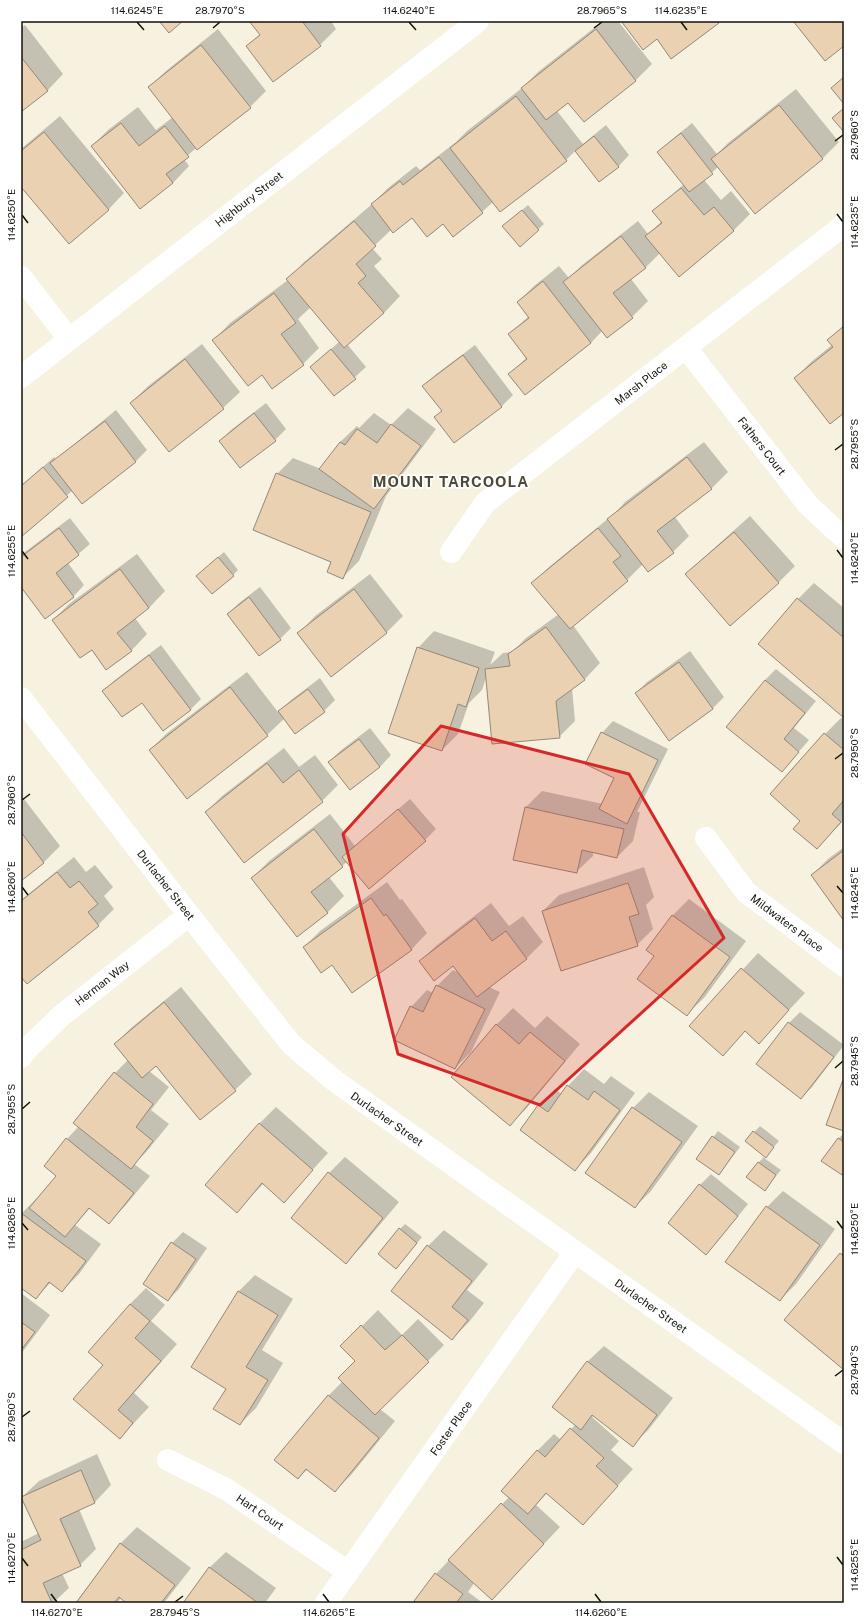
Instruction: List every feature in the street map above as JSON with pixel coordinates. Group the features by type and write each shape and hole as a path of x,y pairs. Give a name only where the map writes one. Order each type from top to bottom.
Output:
{"street":[{"name":"Highbury Street","path":"21,377 478,21"},
{"name":"Marsh Place","path":"451,552 485,503 844,224"},
{"path":"21,277 69,340"},
{"name":"Fathers Court","path":"686,348 809,506 844,538"},
{"name":"Durlacher Street","path":"21,698 291,1044 335,1081 844,1443"},
{"name":"Mildwaters Place","path":"706,838 746,892 844,966"},
{"name":"Herman Way","path":"21,1057 60,1016 189,915"},
{"name":"Foster Place","path":"326,1603 575,1252"},
{"name":"Hart Court","path":"168,1460 226,1489 348,1572"}],"highlighted area":[{"path":"441,726 629,774 724,938 540,1105 398,1054 343,834"}],"building":[{"path":"159,21 183,21 169,33"},
{"path":"249,21 302,21 321,46 273,82 246,46 260,35"},
{"path":"621,21 717,21 719,23 671,59 657,39 643,50"},
{"path":"793,21 844,21 844,46 825,61"},
{"path":"596,29 636,81 584,122 568,103 546,120 521,88"},
{"path":"201,45 251,108 197,150 148,87"},
{"path":"21,57 48,91 21,112"},
{"path":"844,77 844,104 831,88"},
{"path":"516,96 567,161 500,212 450,148"},
{"path":"779,105 823,159 755,214 711,159"},
{"path":"844,108 844,132 832,118"},
{"path":"121,123 139,146 165,126 189,157 166,174 173,183 140,209 91,146"},
{"path":"44,132 109,210 69,244 21,187 21,151"},
{"path":"681,133 713,174 689,192 657,152"},
{"path":"594,136 619,167 599,182 575,151"},
{"path":"439,157 483,213 453,237 443,224 427,237 412,218 393,233 371,204 400,181 403,185"},
{"path":"681,188 704,215 714,207 734,231 679,277 645,236 662,223 652,211"},
{"path":"522,210 539,230 520,247 502,226"},
{"path":"354,221 376,246 356,264 366,276 358,283 384,313 344,348 286,279"},
{"path":"621,236 646,268 613,293 633,318 607,338 563,282"},
{"path":"543,281 591,343 525,395 508,374 527,359 508,334 529,318 517,302"},
{"path":"274,293 296,323 281,334 304,365 272,389 262,375 248,386 212,340"},
{"path":"844,326 844,413 830,424 794,378 833,347 827,340"},
{"path":"331,349 356,379 334,396 310,367"},
{"path":"463,355 502,407 454,443 434,417 442,411 422,386"},
{"path":"185,359 224,409 169,452 130,403"},
{"path":"254,413 276,441 240,468 219,441"},
{"path":"105,421 136,462 82,504 50,463"},
{"path":"391,424 421,446 374,509 319,469 340,442 345,445 357,429 377,443"},
{"path":"687,457 712,489 657,531 674,553 648,572 607,519"},
{"path":"43,467 68,497 21,537 21,486"},
{"path":"276,473 371,512 343,579 327,572 331,562 253,530"},
{"path":"59,528 79,555 56,573 74,597 45,619 21,587 21,557"},
{"path":"598,528 621,556 613,562 628,581 570,629 531,583"},
{"path":"734,532 779,583 730,626 685,574"},
{"path":"218,557 234,576 212,594 196,576"},
{"path":"120,569 149,608 117,633 132,651 106,670 92,650 80,658 52,620"},
{"path":"354,589 387,633 331,677 297,633"},
{"path":"249,597 281,640 259,656 227,614"},
{"path":"797,598 844,638 844,718 758,644"},
{"path":"546,627 585,680 556,701 560,738 492,744 485,669 510,666 508,654"},
{"path":"417,647 479,668 466,707 458,704 442,751 388,733"},
{"path":"149,655 191,710 163,731 142,703 122,717 102,691"},
{"path":"679,662 713,709 669,741 635,693"},
{"path":"765,680 805,713 784,739 799,752 782,772 726,727"},
{"path":"230,687 268,736 187,799 149,750"},
{"path":"308,689 325,712 295,734 278,711"},
{"path":"601,732 658,760 627,824 599,809 614,778 585,764"},
{"path":"824,733 844,750 844,800 832,814 841,822 817,849 793,829 800,821 770,794"},
{"path":"359,739 380,767 350,790 328,762"},
{"path":"267,763 283,783 299,770 323,802 244,863 205,812"},
{"path":"525,807 624,829 617,858 582,850 577,873 513,860"},
{"path":"398,809 426,841 369,889 342,857"},
{"path":"314,829 343,867 311,892 328,913 297,937 251,878"},
{"path":"21,832 44,863 21,881"},
{"path":"844,850 844,921 811,875"},
{"path":"57,872 70,888 79,881 98,904 88,912 99,926 27,984 21,977 21,901"},
{"path":"628,883 639,914 629,917 638,946 561,971 542,911"},
{"path":"371,898 384,916 386,914 412,950 352,993 332,965 321,973 303,947"},
{"path":"672,915 730,957 687,1016 637,979 654,956 646,950"},
{"path":"475,918 492,941 506,931 527,959 477,997 453,966 434,981 419,961"},
{"path":"741,968 789,1010 759,1044 745,1031 723,1056 689,1026"},
{"path":"436,985 485,1009 455,1069 394,1040 410,1006 423,1012"},
{"path":"164,1002 236,1091 200,1120 156,1066 142,1078 114,1044"},
{"path":"788,1022 834,1057 801,1099 756,1064"},
{"path":"496,1024 519,1044 530,1032 565,1061 510,1126 451,1077"},
{"path":"114,1072 153,1104 136,1127 153,1141 131,1169 73,1123"},
{"path":"844,1077 844,1131 826,1125"},
{"path":"567,1085 588,1100 594,1091 620,1110 575,1171 520,1130 538,1105 548,1112"},
{"path":"632,1107 682,1142 635,1208 585,1173"},
{"path":"259,1123 313,1170 284,1203 262,1183 237,1213 205,1185"},
{"path":"753,1131 774,1147 766,1158 745,1141"},
{"path":"712,1136 735,1152 719,1175 696,1159"},
{"path":"66,1138 134,1193 109,1224 89,1208 65,1237 29,1208 56,1176 44,1166"},
{"path":"838,1138 844,1142 844,1172 842,1175 821,1161"},
{"path":"758,1162 776,1175 765,1191 746,1177"},
{"path":"328,1172 383,1218 346,1264 291,1218"},
{"path":"699,1184 738,1216 706,1255 668,1223"},
{"path":"766,1206 820,1245 780,1301 725,1262"},
{"path":"21,1213 86,1261 62,1292 49,1282 36,1299 21,1288"},
{"path":"399,1228 417,1243 396,1269 378,1254"},
{"path":"171,1242 196,1259 168,1301 143,1284"},
{"path":"427,1245 472,1281 452,1307 468,1320 452,1340 391,1291"},
{"path":"840,1253 844,1257 844,1370 784,1320"},
{"path":"238,1291 278,1315 246,1367 268,1380 240,1425 213,1409 226,1389 191,1367"},
{"path":"130,1304 150,1321 135,1338 161,1361 118,1410 133,1423 120,1439 73,1399 103,1365 88,1352"},
{"path":"21,1322 35,1332 21,1350"},
{"path":"361,1325 385,1350 402,1335 429,1362 375,1415 338,1378 355,1361 340,1346"},
{"path":"587,1361 657,1415 633,1447 592,1415 581,1430 552,1407"},
{"path":"328,1395 379,1438 335,1492 306,1469 298,1479 274,1460"},
{"path":"570,1428 604,1458 596,1466 618,1486 583,1525 546,1493 528,1514 501,1491 537,1450 545,1457"},
{"path":"81,1470 95,1503 60,1519 81,1566 43,1583 52,1603 21,1603 21,1550 41,1540 21,1497"},
{"path":"501,1503 544,1544 492,1600 448,1560"},
{"path":"120,1543 175,1585 161,1603 126,1603 119,1597 114,1603 76,1603"},
{"path":"209,1567 258,1603 183,1603"},
{"path":"435,1573 463,1594 456,1603 417,1603 414,1601"}],"district":[{"name":"MOUNT TARCOOLA","path":"451,482"}]}
